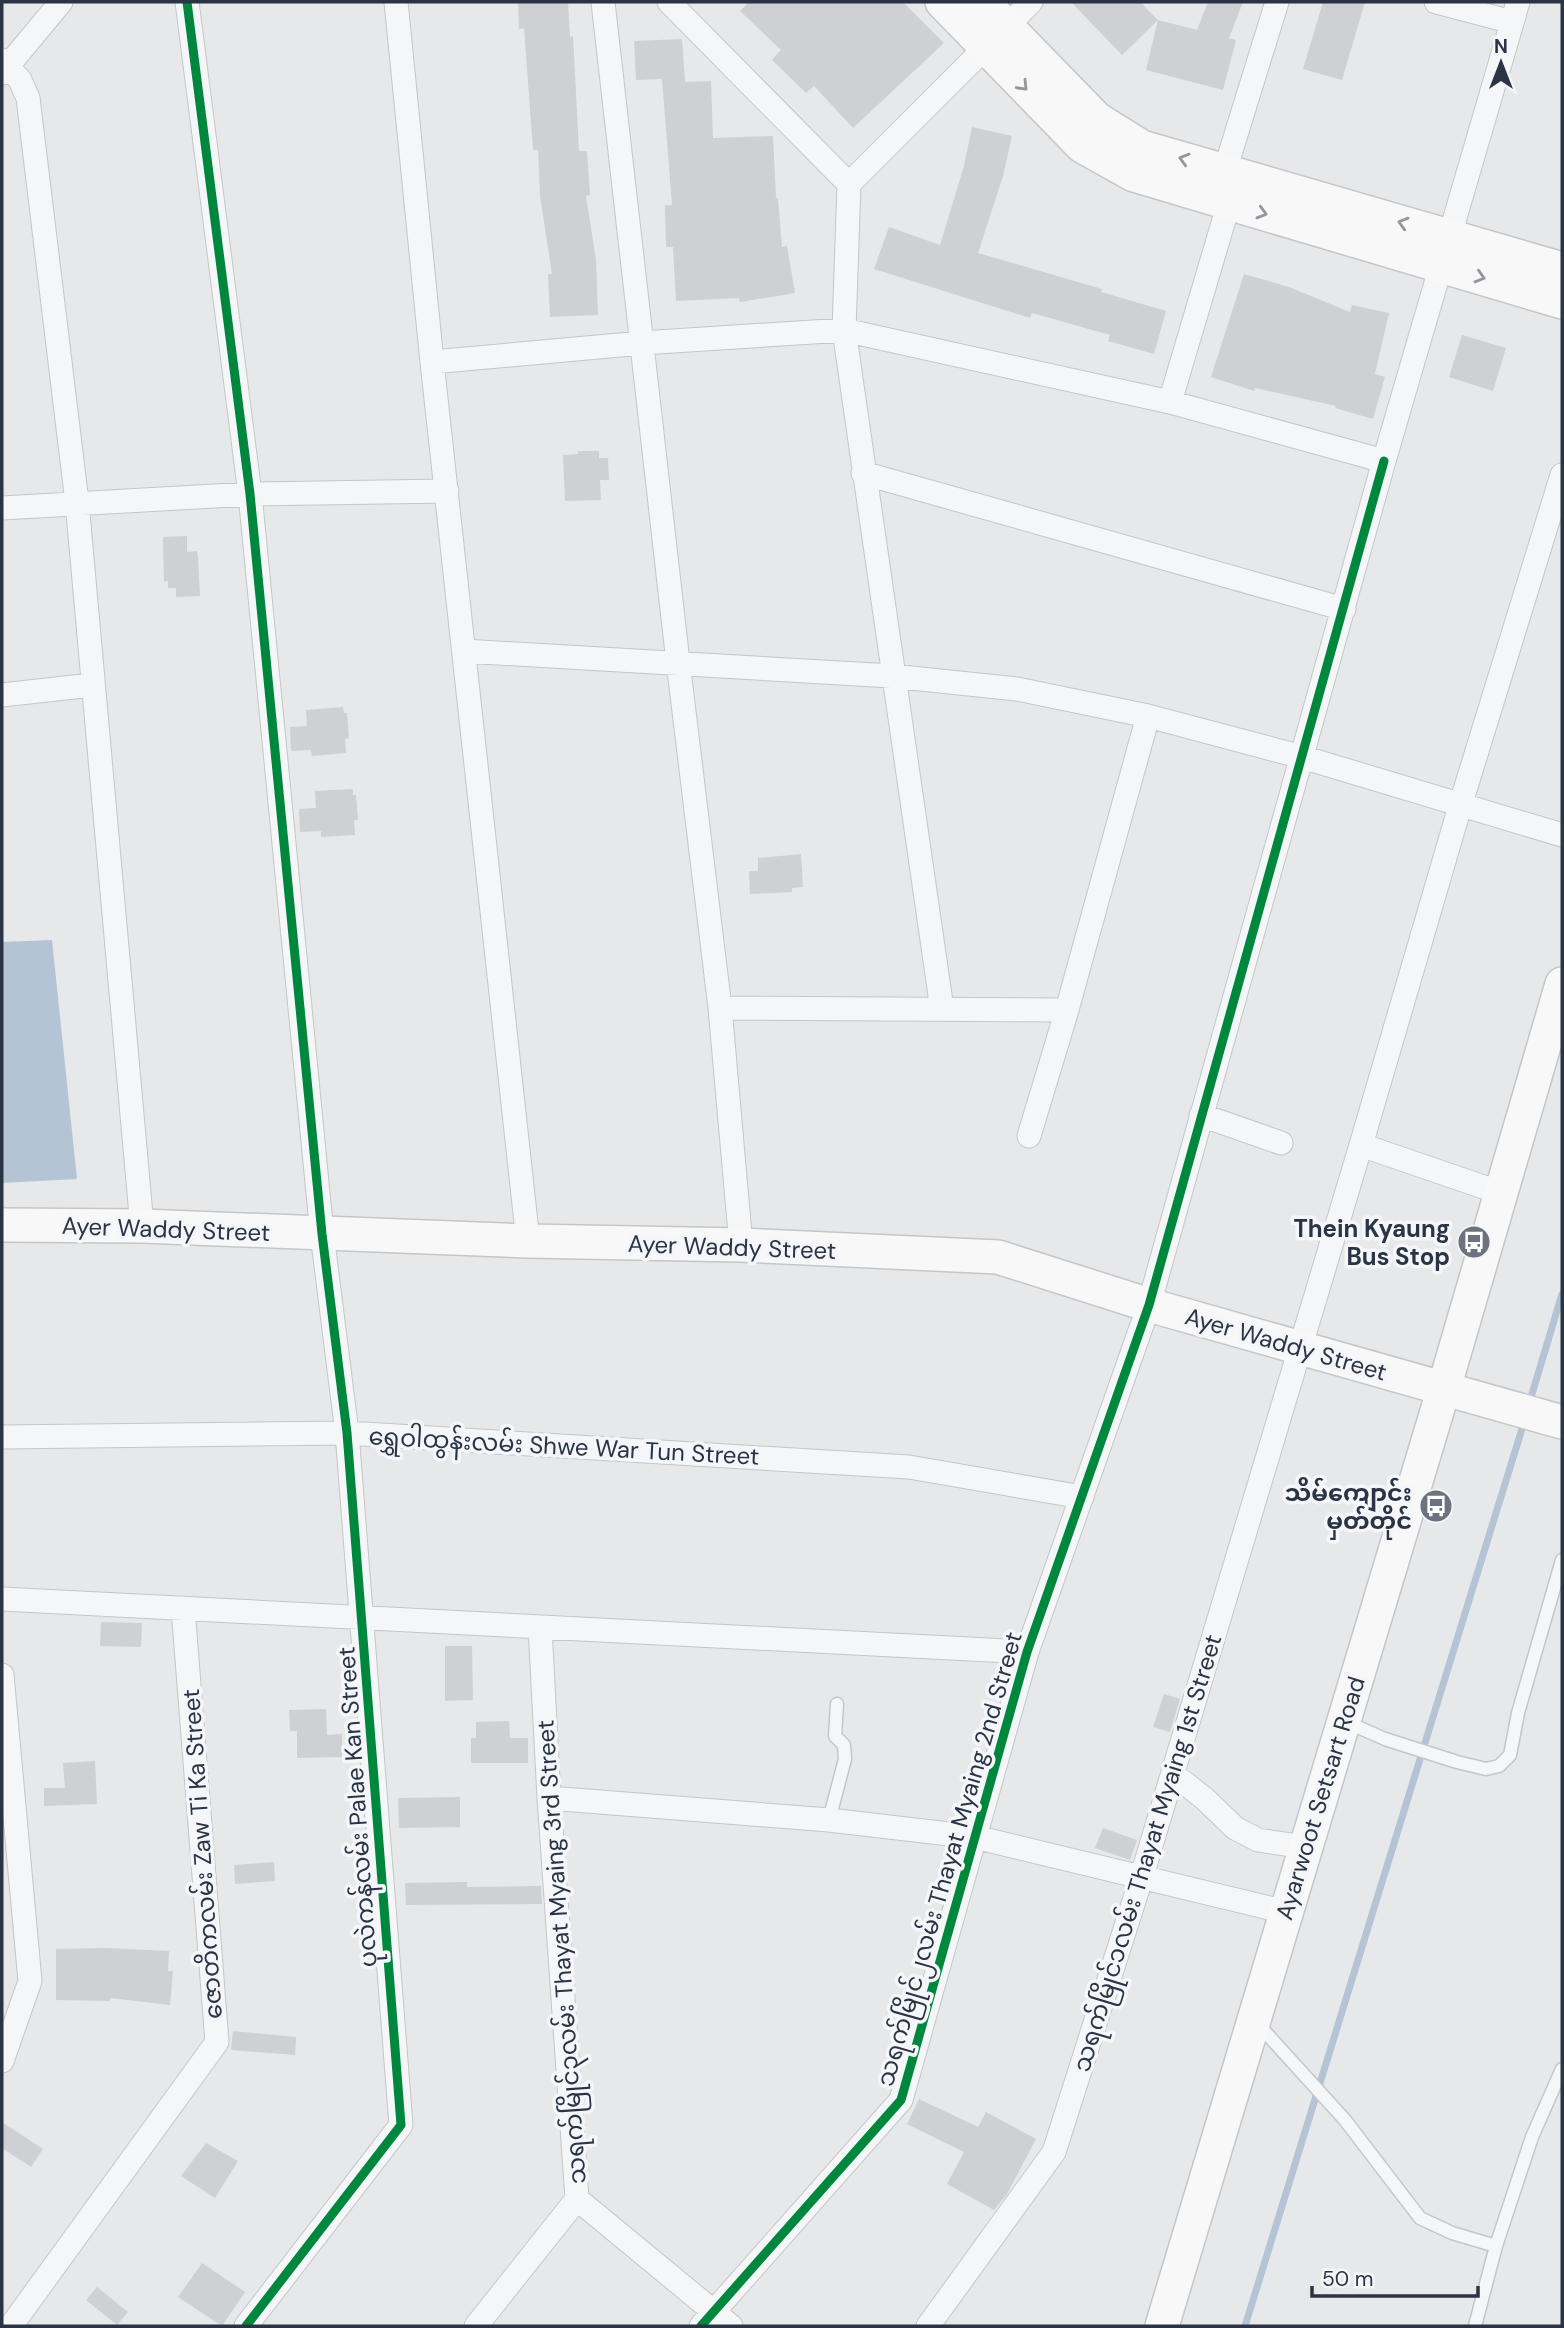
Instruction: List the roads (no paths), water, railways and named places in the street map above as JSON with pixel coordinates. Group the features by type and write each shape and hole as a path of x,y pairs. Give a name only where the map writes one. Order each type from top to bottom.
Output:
{"street":[{"path":"61,2 4,66 20,80 28,98 77,502 142,1226"},
{"name":"ပုလဲကန်လမ်း Palae Kan Street","path":"187,2 250,494 323,1234 347,1433 401,2125 246,2326"},
{"path":"396,2 432,362 528,1241"},
{"path":"603,2 720,1008 741,1245"},
{"path":"669,2 849,184"},
{"path":"942,2 997,37 1097,119 1142,146 1225,170 1445,251 1562,302"},
{"path":"983,2 997,37 1082,146 1134,175 1229,203 1445,251 1562,270"},
{"path":"942,1009 844,330 849,184 1031,2"},
{"path":"1170,402 1229,203 1225,170 1277,2"},
{"path":"1436,2 1515,12"},
{"name":"သရက်မြိုင်၂လမ်း Thayat Myaing 2nd Street","path":"706,2319 901,2100 1027,1652 1149,1305 1384,461 1515,12"},
{"path":"432,362 642,343 844,330 1170,402 1384,461"},
{"path":"863,473 1343,610"},
{"name":"သရက်မြိုင်၁လမ်း Thayat Myaing 1st Street","path":"928,2326 1054,2152 1173,1774 1461,803 1562,475"},
{"path":"2,508 250,494 447,491"},
{"path":"464,651 892,676 1017,689 1148,716 1302,757 1562,835"},
{"path":"2,695 92,685"},
{"path":"1029,1136 1067,1010 1148,716"},
{"name":"Ayarwoot Setsart Road","path":"1161,2326 1444,1388 1562,984"},
{"path":"720,1008 1067,1010"},
{"path":"1201,1115 1281,1143"},
{"path":"1361,1146 1501,1193"},
{"name":"Ayer Waddy Street","path":"2,1225 142,1226 528,1241 741,1245 998,1257 1149,1305 1539,1415"},
{"name":"ရွှေဝါထွန်းလမ်း Shwe War Tun Street","path":"2,1437 347,1433 909,1467 1082,1497"},
{"path":"2,1599 1027,1652"},
{"name":"ဇောတိကလမ်း Zaw Ti Ka Street","path":"11,2326 217,2042 183,1608"},
{"name":"သရက်မြိုင်၃လမ်း Thayat Myaing 3rd Street","path":"476,2326 577,2199 540,1627"},
{"path":"2,1675 30,1981 2,2061"},
{"path":"1173,1774 1205,1799 1235,1828 1258,1840 1305,1847"},
{"path":"549,1798 829,1820 975,1837 1286,1912"},
{"path":"577,2199 706,2319 731,2326"}],"lane":[{"path":"1344,1721 1385,1739 1457,1762 1486,1769 1499,1766 1510,1755 1517,1713 1562,1560"},
{"path":"829,1820 845,1759 844,1745 835,1736 837,1704"},
{"path":"1254,2019 1327,2100 1420,2218 1452,2233 1496,2246"},
{"path":"1475,2326 1496,2246 1532,2137 1562,2069"}],"water":[{"path":"52,940 77,1179 2,1183 2,942"}],"waterway":[{"path":"1529,1404 1562,1294"},
{"path":"1245,2326 1525,1419"}],"place":[{"name":"Thein Kyaung Bus Stop","path":"1474,1242"},
{"name":"သိမ်ကျောင်း မှတ်တိုင်","path":"1436,1506"}]}
